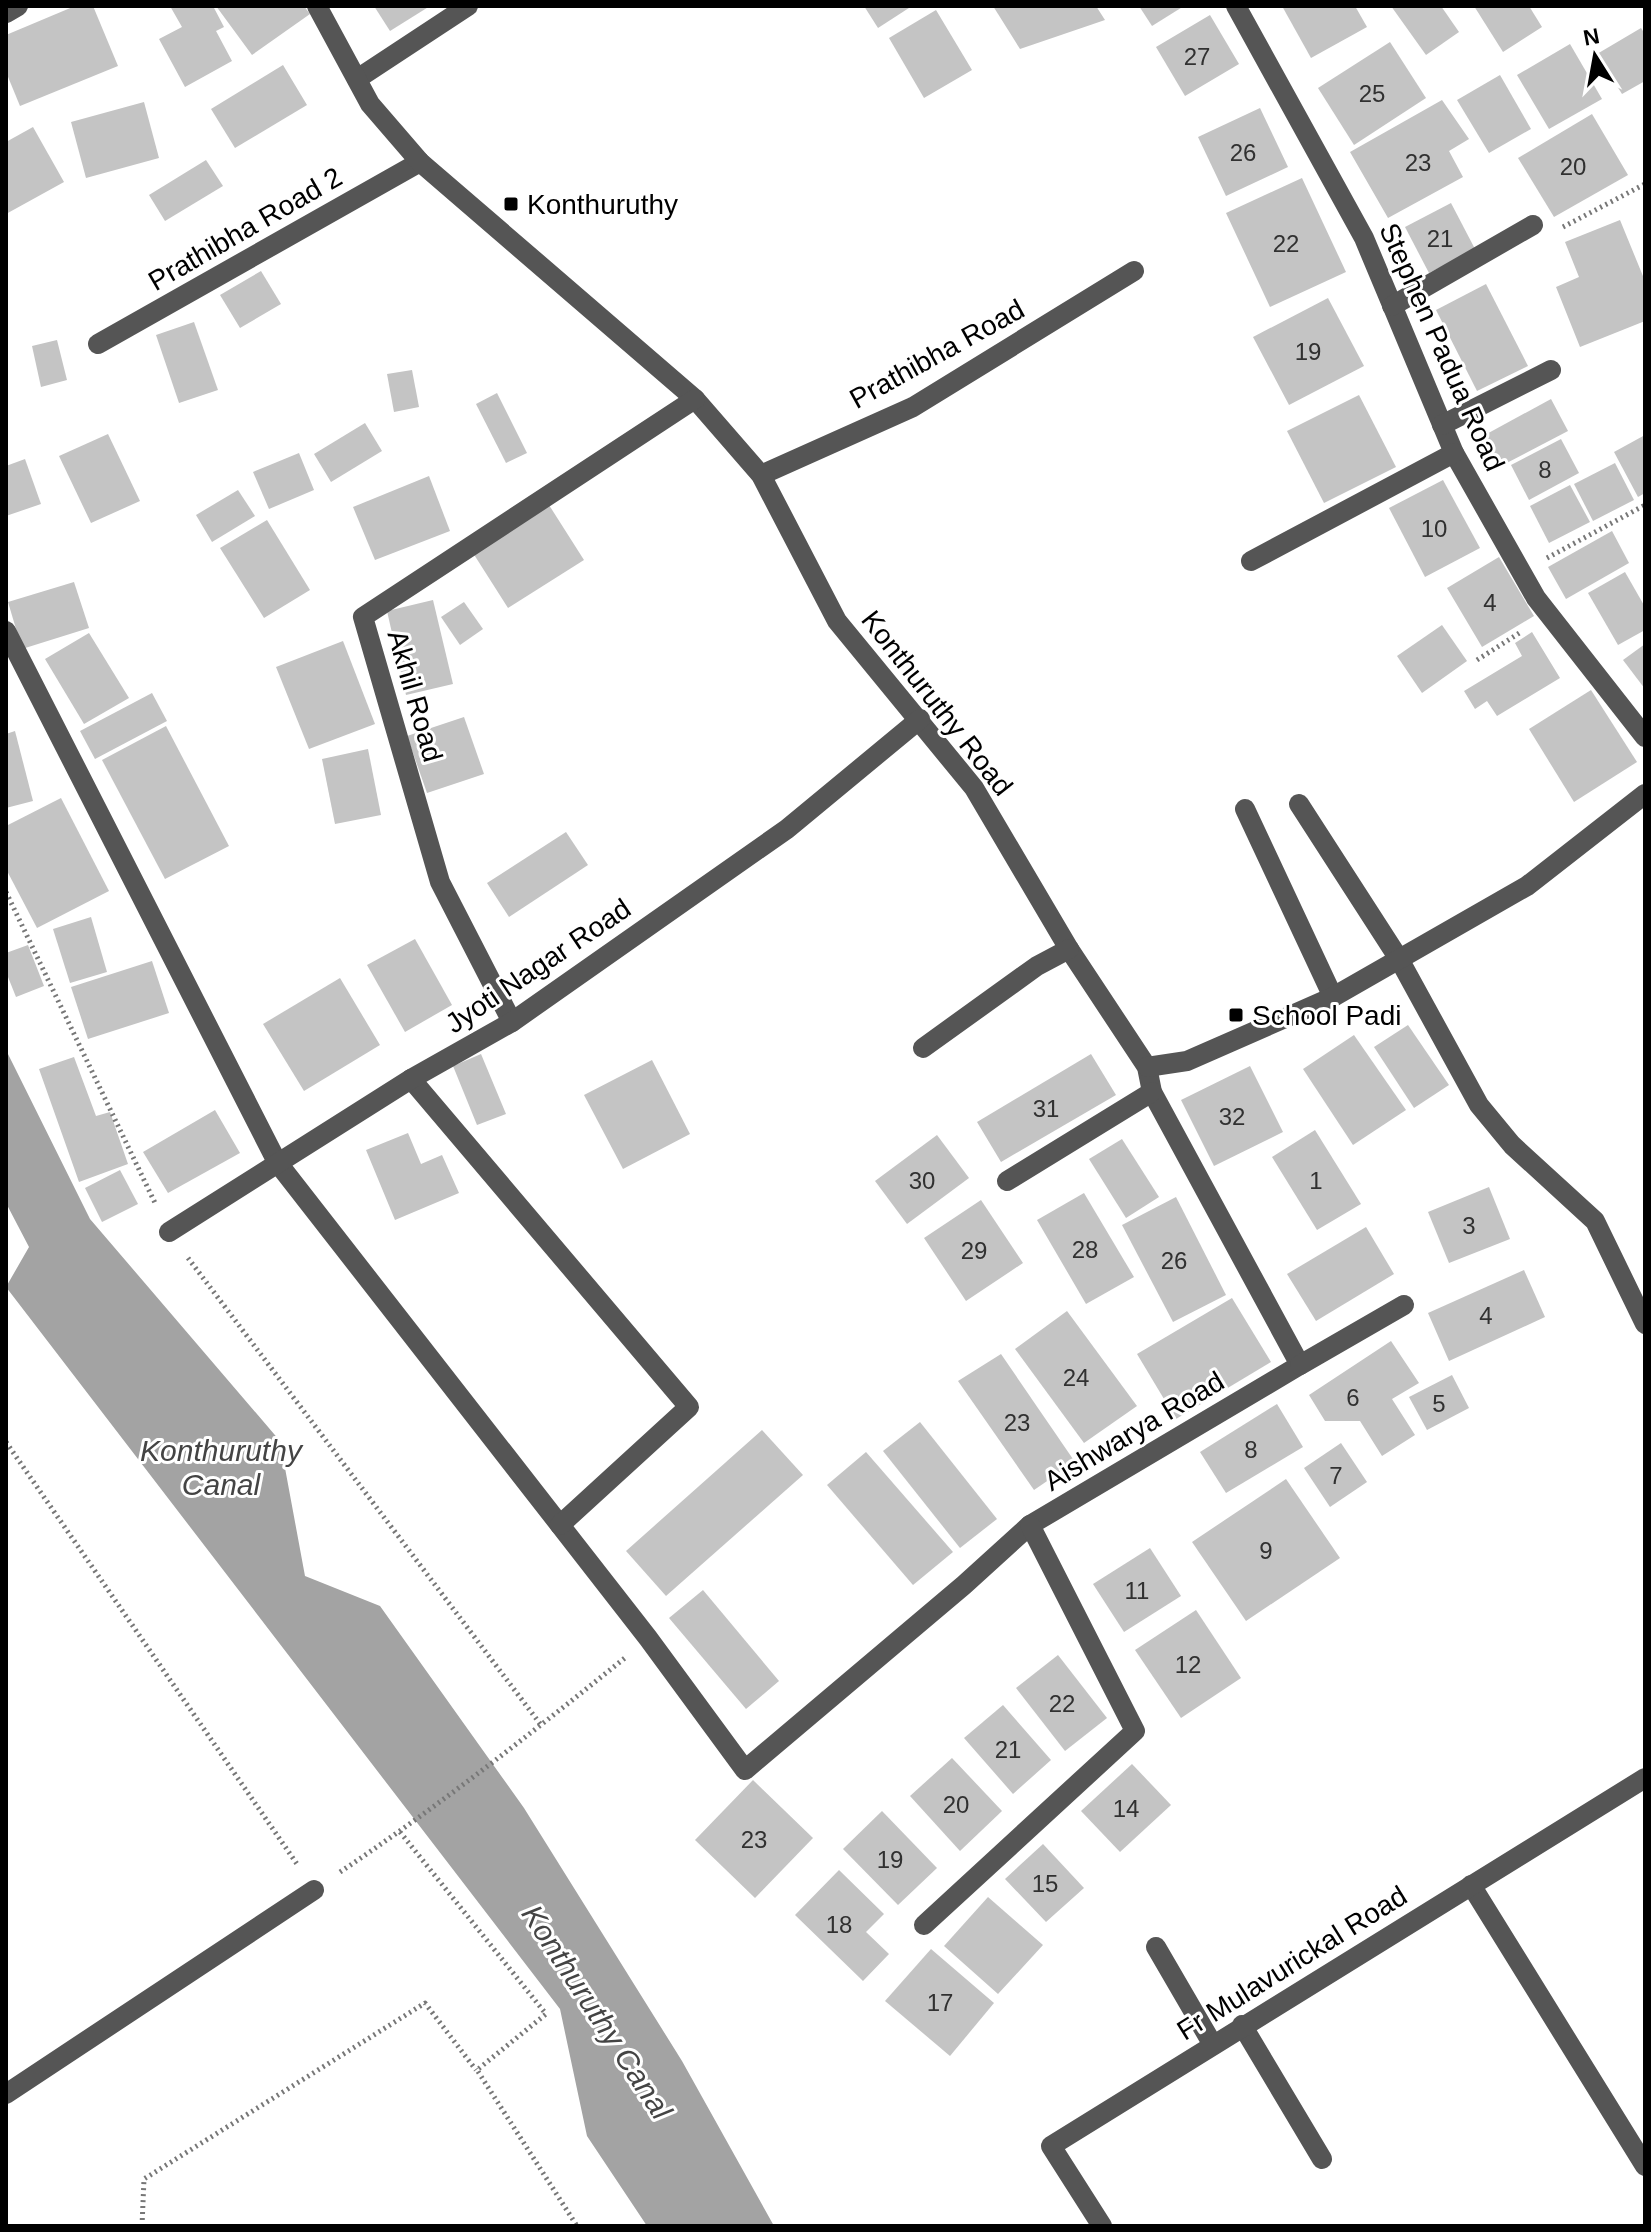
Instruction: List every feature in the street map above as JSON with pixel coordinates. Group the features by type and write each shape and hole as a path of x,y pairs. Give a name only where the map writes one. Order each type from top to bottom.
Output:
{"street":[{"path":"6,13 18,6"},
{"name":"Konthuruthy Road","path":"317,6 370,104 420,162 695,399 761,475 837,621 974,788 1069,949 1147,1067"},
{"path":"357,79 468,6"},
{"name":"Stephen Padua Road","path":"1236,6 1364,238 1454,453 1536,598 1645,737"},
{"name":"Prathibha Road 2","path":"98,344 420,162"},
{"path":"1392,306 1533,225"},
{"name":"Prathibha Road","path":"761,475 913,407 1134,271"},
{"path":"1442,425 1551,370"},
{"name":"Akhil Road","path":"512,1022 440,882 363,617 695,399"},
{"path":"1251,561 1454,453"},
{"path":"6,631 277,1162 648,1638"},
{"name":"Jyoti Nagar Road","path":"169,1232 411,1079 512,1022 787,829 920,719"},
{"path":"1300,1365 1152,1092 1147,1067 1187,1061 1333,997 1527,886 1645,794"},
{"path":"1299,804 1399,959 1479,1105 1512,1145 1595,1221 1645,1324"},
{"path":"1245,809 1333,997"},
{"path":"923,1048 1037,966 1069,949"},
{"path":"411,1079 689,1407 560,1525"},
{"path":"1007,1181 1152,1092"},
{"name":"Aishwarya Road","path":"648,1638 745,1770 964,1585 1030,1525 1404,1305"},
{"path":"924,1925 1135,1731 1030,1525"},
{"name":"Fr Mulavurickal Road","path":"1102,2226 1051,2146 1645,1778"},
{"path":"1471,1885 1645,2166"},
{"path":"6,2094 314,1890"},
{"path":"1156,1947 1213,2045"},
{"path":"1242,2025 1322,2159"}],"path":[{"path":"1522,571 1645,505"},
{"path":"1477,660 1550,615"},
{"path":"6,892 169,1232 541,1725"},
{"path":"6,1442 314,1890 400,1832 516,1746 648,1638"},
{"path":"400,1832 546,2014 477,2070"},
{"path":"142,2226 144,2179 425,2003 477,2070 577,2226"}],"water":[{"name":"Konthuruthy Canal","path":"6,1050 90,1219 280,1441 305,1576 380,1606 524,1808 682,2061 774,2226 647,2226 587,2136 560,2009 6,1287 29,1247 6,1203"}],"building":[{"path":"75,6 93,6 118,66 20,106 6,72 6,35"},
{"path":"170,6 213,6 224,27 216,31 232,61 185,87 159,39 182,27"},
{"path":"216,6 304,6 310,14 252,55"},
{"path":"374,6 430,6 390,31"},
{"path":"864,6 912,6 878,28"},
{"path":"993,6 1096,6 1105,20 1020,49"},
{"path":"1139,6 1184,6 1152,26"},
{"path":"1282,6 1355,6 1367,27 1311,58"},
{"path":"1391,6 1441,6 1459,32 1426,55"},
{"path":"1474,6 1529,6 1542,27 1503,52"},
{"path":"936,10 972,70 924,98 889,38"},
{"path":"1210,15 1239,64 1185,96 1156,47"},
{"path":"1641,28 1645,34 1645,81 1622,94 1597,54"},
{"path":"1390,42 1426,98 1354,145 1318,88"},
{"path":"1570,44 1602,99 1549,129 1517,75"},
{"path":"283,65 307,105 235,148 211,109"},
{"path":"1500,75 1531,129 1489,153 1457,100"},
{"path":"1442,100 1469,139 1449,151 1463,177 1388,218 1350,152"},
{"path":"144,102 159,158 86,178 71,122"},
{"path":"1260,108 1288,167 1226,196 1198,137"},
{"path":"1592,114 1628,175 1554,217 1518,158"},
{"path":"33,127 64,182 6,214 6,142"},
{"path":"206,160 223,186 165,221 149,195"},
{"path":"1302,178 1346,272 1270,307 1226,213"},
{"path":"1451,203 1475,249 1429,273 1405,227"},
{"path":"1620,220 1645,281 1645,321 1580,347 1556,287 1579,277 1565,242"},
{"path":"261,271 281,304 240,328 220,295"},
{"path":"1486,284 1528,366 1477,391 1436,310"},
{"path":"1328,298 1364,366 1289,405 1253,337"},
{"path":"194,322 218,390 179,403 156,335"},
{"path":"57,340 67,380 41,387 32,346"},
{"path":"412,370 419,407 394,412 387,374"},
{"path":"497,393 527,453 506,463 476,404"},
{"path":"1359,395 1396,467 1324,503 1287,431"},
{"path":"1551,399 1568,431 1499,467 1483,436"},
{"path":"365,423 382,451 331,482 314,454"},
{"path":"108,434 140,501 91,523 59,456"},
{"path":"1645,435 1645,493 1638,497 1614,452"},
{"path":"1561,439 1579,473 1529,500 1511,465"},
{"path":"299,453 314,490 269,509 253,472"},
{"path":"25,459 41,504 6,516 6,466"},
{"path":"1615,463 1634,500 1593,521 1574,484"},
{"path":"429,476 450,531 375,560 353,507"},
{"path":"1443,480 1480,548 1425,577 1389,508"},
{"path":"1570,485 1590,522 1549,543 1530,506"},
{"path":"238,490 255,516 212,542 196,515"},
{"path":"549,505 584,560 508,608 473,553"},
{"path":"267,520 310,590 264,618 220,548"},
{"path":"1612,531 1629,563 1566,599 1548,567"},
{"path":"1499,557 1534,616 1482,647 1447,588"},
{"path":"1625,572 1645,607 1645,630 1618,645 1588,593"},
{"path":"74,582 89,628 22,649 8,602"},
{"path":"433,600 453,684 406,695 387,611"},
{"path":"464,602 483,629 460,645 441,617"},
{"path":"1442,625 1467,661 1422,693 1397,656"},
{"path":"1532,632 1560,678 1497,716 1487,701 1475,709 1464,691 1522,656 1515,643"},
{"path":"89,633 129,698 84,724 45,659"},
{"path":"343,641 375,724 309,749 276,667"},
{"path":"1645,644 1645,689 1623,660"},
{"path":"1591,690 1637,762 1574,802 1529,729"},
{"path":"152,693 167,721 95,759 80,731"},
{"path":"464,717 484,774 427,793 407,736"},
{"path":"166,726 229,846 165,879 102,760"},
{"path":"15,731 33,801 6,808 6,734"},
{"path":"368,749 381,815 335,824 322,759"},
{"path":"61,798 109,891 37,928 6,869 6,826"},
{"path":"566,832 588,865 509,917 487,883"},
{"path":"91,917 107,972 70,983 53,929"},
{"path":"415,939 452,1005 405,1032 367,965"},
{"path":"28,945 44,986 16,997 6,972 6,953"},
{"path":"152,961 169,1013 88,1039 71,987"},
{"path":"340,978 380,1045 304,1091 263,1024"},
{"path":"1408,1025 1449,1085 1414,1108 1374,1047"},
{"path":"1354,1035 1406,1110 1353,1145 1303,1069"},
{"path":"481,1054 506,1114 477,1125 453,1066"},
{"path":"1091,1054 1116,1095 1001,1162 977,1122"},
{"path":"74,1057 96,1116 110,1112 128,1164 79,1182 39,1069"},
{"path":"652,1060 690,1134 623,1169 584,1095"},
{"path":"1250,1066 1283,1132 1214,1166 1181,1100"},
{"path":"215,1110 240,1153 168,1193 143,1152"},
{"path":"1315,1130 1361,1204 1317,1230 1272,1157"},
{"path":"408,1133 421,1164 442,1155 459,1193 395,1220 366,1150"},
{"path":"937,1135 969,1178 907,1224 875,1181"},
{"path":"1122,1139 1159,1197 1126,1218 1089,1159"},
{"path":"120,1170 138,1204 102,1222 85,1188"},
{"path":"1489,1187 1510,1239 1449,1263 1428,1212"},
{"path":"1084,1193 1134,1277 1086,1304 1037,1220"},
{"path":"1176,1197 1226,1295 1173,1322 1122,1225"},
{"path":"981,1200 1023,1263 966,1301 924,1238"},
{"path":"1366,1227 1394,1274 1316,1321 1287,1274"},
{"path":"1524,1270 1545,1317 1449,1361 1428,1313"},
{"path":"1232,1298 1271,1362 1176,1419 1137,1354"},
{"path":"1067,1311 1137,1406 1084,1443 1015,1349"},
{"path":"1391,1341 1419,1383 1392,1399 1415,1435 1382,1456 1360,1421 1325,1421 1309,1395"},
{"path":"1001,1354 1075,1462 1034,1490 958,1381"},
{"path":"1452,1375 1469,1408 1427,1430 1409,1397"},
{"path":"1277,1404 1303,1447 1226,1493 1200,1452"},
{"path":"920,1422 997,1519 960,1548 883,1451"},
{"path":"762,1430 803,1475 666,1596 626,1551"},
{"path":"1341,1443 1367,1482 1330,1507 1304,1468"},
{"path":"866,1452 953,1552 913,1585 827,1485"},
{"path":"1286,1479 1340,1558 1246,1621 1192,1542"},
{"path":"1150,1548 1181,1596 1124,1632 1093,1584"},
{"path":"703,1590 779,1681 746,1709 669,1618"},
{"path":"1196,1610 1241,1678 1181,1718 1135,1650"},
{"path":"1058,1655 1107,1718 1065,1751 1016,1688"},
{"path":"1003,1705 1051,1760 1013,1794 964,1738"},
{"path":"952,1758 1002,1811 960,1851 910,1796"},
{"path":"1132,1764 1171,1805 1120,1852 1081,1811"},
{"path":"753,1780 813,1838 755,1898 695,1840"},
{"path":"882,1811 937,1868 898,1905 843,1849"},
{"path":"1043,1844 1084,1888 1046,1922 1005,1879"},
{"path":"839,1870 884,1914 866,1932 889,1954 863,1981 795,1915"},
{"path":"988,1897 1043,1945 998,1994 944,1946"},
{"path":"931,1949 994,2003 950,2056 885,2001"}],"place":[{"name":"Konthuruthy","path":"511,204"},
{"name":"School Padi","path":"1236,1015"}]}
